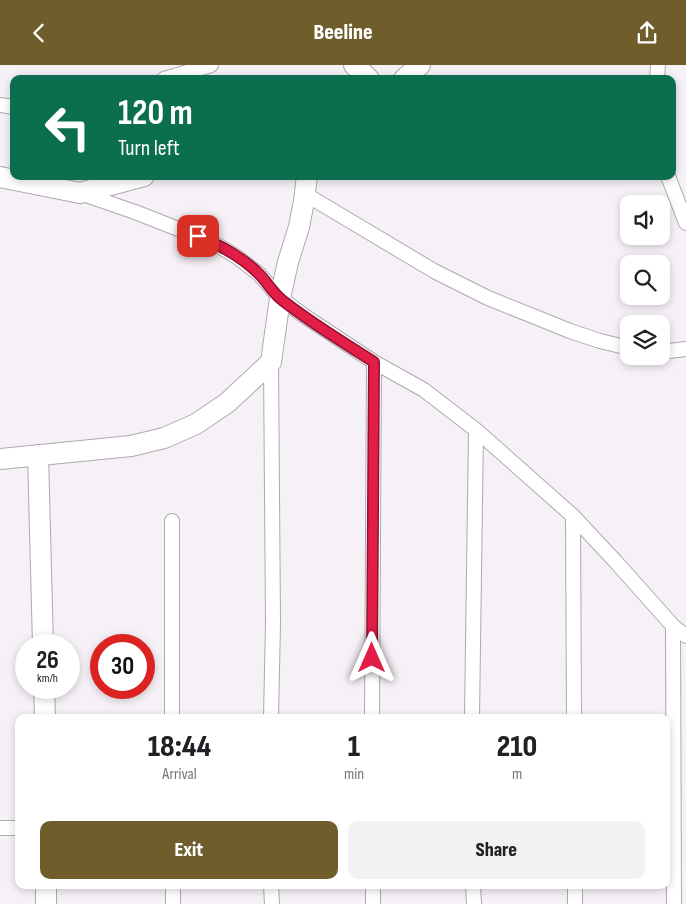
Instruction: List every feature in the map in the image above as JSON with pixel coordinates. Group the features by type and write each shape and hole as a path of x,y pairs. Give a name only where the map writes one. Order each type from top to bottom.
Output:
{"street":[{"path":"177,75 210,65"},
{"path":"354,65 365,75"},
{"path":"409,75 420,65"},
{"path":"15,180 80,193 135,212 214,243 237,257 259,274 280,298 303,315 374,362 424,391 476,430 573,516 616,561 673,626 686,636"},
{"path":"80,193 129,180"},
{"path":"670,180 686,223"},
{"path":"271,714 273,623 271,362 280,298 288,262 299,227 306,185 434,271 488,298 570,331 620,346"},
{"path":"670,352 686,349"},
{"path":"0,459 115,448 164,438 196,424 227,403 271,362"},
{"path":"372,714 374,362"},
{"path":"472,714 476,430"},
{"path":"38,455 43,634"},
{"path":"573,516 574,714"},
{"path":"172,521 172,714"},
{"path":"673,626 675,750 674,904"},
{"path":"44,699 45,714"},
{"path":"0,828 15,828"},
{"path":"46,889 46,904"},
{"path":"172,889 173,904"},
{"path":"272,889 272,904"},
{"path":"373,889 373,904"},
{"path":"473,889 474,904"},
{"path":"575,889 575,904"}],"route":[{"path":"198,236 237,257 259,274 280,298 374,362 372,658"}]}
